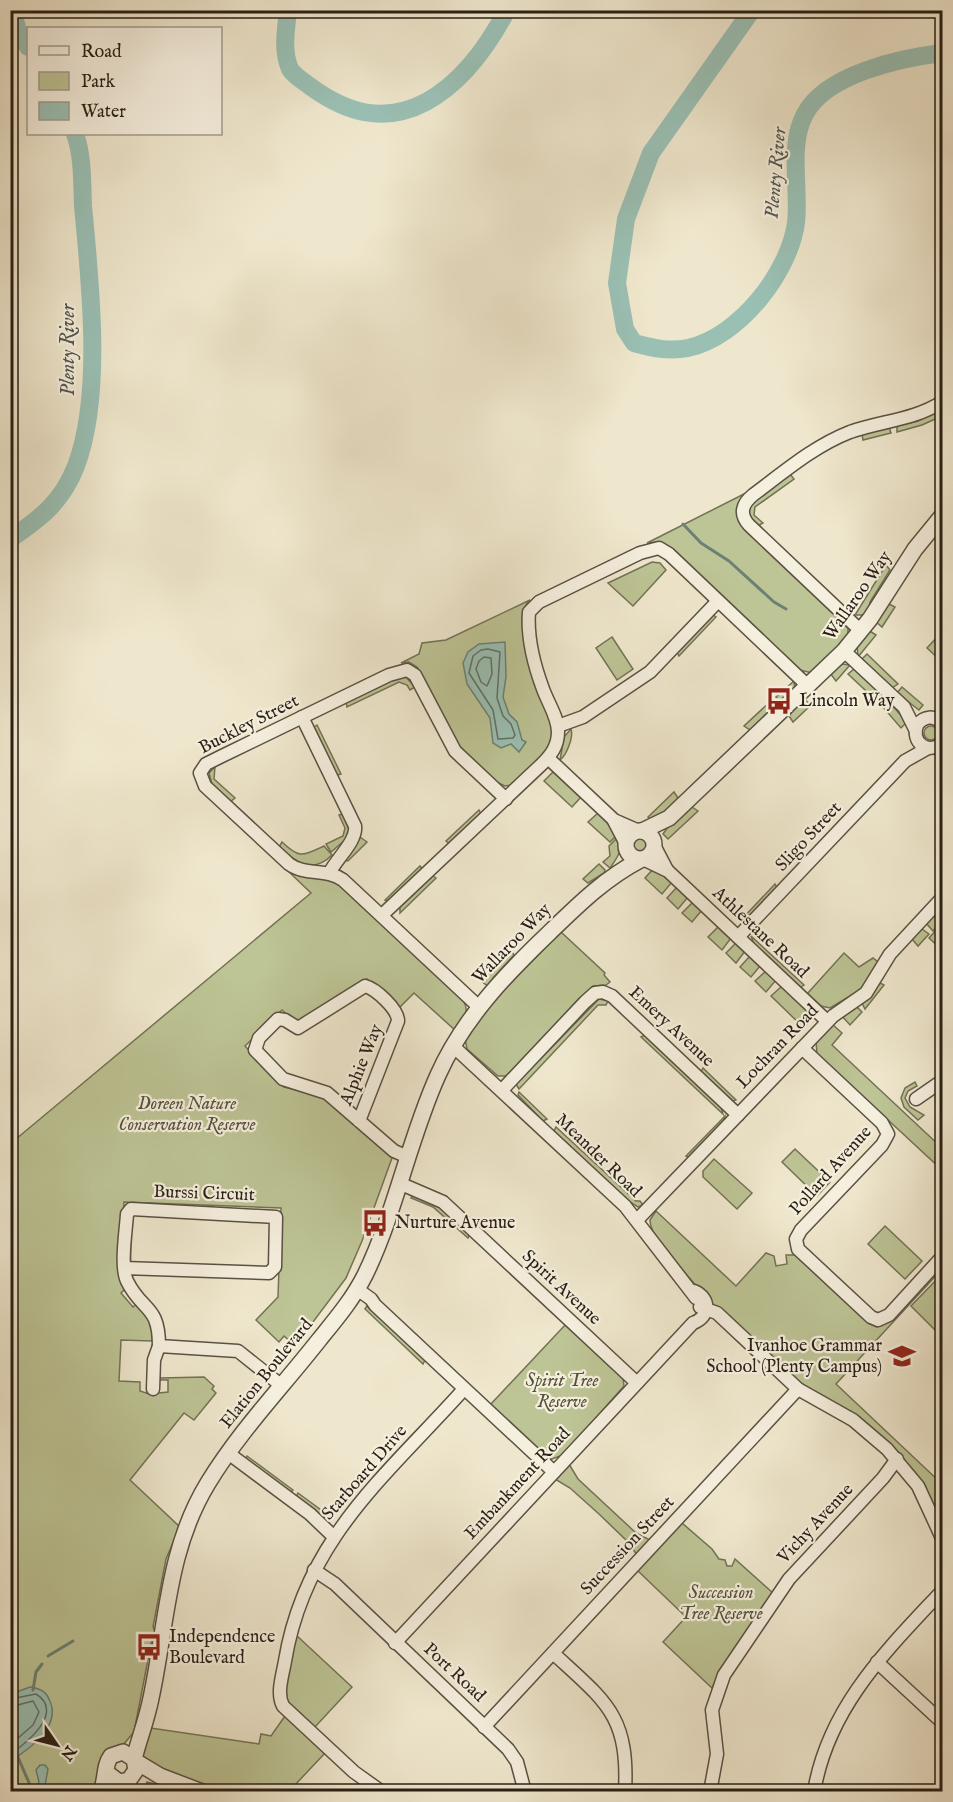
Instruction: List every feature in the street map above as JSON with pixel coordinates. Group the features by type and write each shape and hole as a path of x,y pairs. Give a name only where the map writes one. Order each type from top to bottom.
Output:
{"street":[{"path":"861,631 749,525 743,514 744,505 753,495 828,442 862,428 915,415 942,402"},
{"name":"Wallaroo Way","path":"641,831 669,818 844,651 861,631 915,549 942,516"},
{"path":"382,915 548,758 557,742 558,726 534,659 529,615 534,605 656,548 669,554 808,686"},
{"path":"558,726 583,717 650,672 718,601"},
{"path":"844,651 904,707 918,742 937,748"},
{"name":"Buckley Street","path":"479,1007 343,879 330,872 293,867 205,786 199,776 200,770 209,762 398,671 411,671 455,751 506,799"},
{"path":"904,707 936,718"},
{"path":"303,717 355,826 354,838 337,858 330,872"},
{"path":"915,732 920,722 936,718"},
{"name":"Sligo Street","path":"905,761 915,732"},
{"name":"Sligo Street","path":"738,937 905,761 937,748"},
{"path":"548,758 614,820 632,857 641,860 651,855 655,845 651,835 614,820"},
{"name":"Wallaroo Way","path":"655,845 669,818"},
{"path":"626,844 630,835 641,831"},
{"name":"Wallaroo Way","path":"452,1048 479,1007 528,953 609,877 619,863 626,844"},
{"name":"Athlestane Road","path":"655,845 668,871 827,1021"},
{"name":"Wallaroo Way","path":"609,877 641,860"},
{"name":"Athlestane Road","path":"641,860 668,871"},
{"name":"Lochran Road","path":"637,1220 827,1021 866,993 890,954 942,900"},
{"name":"Alphie Way","path":"359,1121 398,1021 394,1010 365,986 298,1028 278,1019 259,1038 255,1046 257,1053 282,1079 327,1093 359,1121 394,1151 408,1157"},
{"name":"Emery Avenue","path":"502,1090 585,1002 595,993 603,992 612,996 738,1115"},
{"name":"Meander Road","path":"452,1048 502,1090 612,1193 637,1220 694,1291 705,1299 702,1310 717,1313 798,1389 853,1420 899,1462 918,1486 942,1538"},
{"name":"Elation Boulevard","path":"134,1760 151,1696 165,1606 177,1553 197,1504 228,1453 356,1292 374,1253 435,1083 452,1048"},
{"name":"Pollard Avenue","path":"802,1048 882,1123 888,1134 882,1145 801,1230 796,1239 796,1245 863,1310 878,1320 889,1315 942,1257"},
{"path":"916,1099 942,1081"},
{"name":"Spirit Avenue","path":"399,1183 443,1202 637,1383"},
{"name":"Burssi Circuit","path":"124,1268 269,1273 275,1267 277,1220 273,1215 131,1209 127,1214 124,1268 127,1281 158,1322 159,1347 154,1360 153,1389"},
{"path":"356,1292 372,1299 375,1305 554,1472"},
{"name":"Embankment Road","path":"395,1643 693,1323 702,1310"},
{"path":"159,1347 238,1351 282,1386"},
{"name":"Starboard Drive","path":"382,1791 346,1765 281,1702 280,1688 290,1636 312,1574 335,1533 464,1389"},
{"name":"Succession Street","path":"484,1726 798,1389"},
{"path":"228,1453 335,1533"},
{"name":"Vichy Avenue","path":"710,1791 717,1754 712,1710 723,1676 789,1579 883,1478 892,1474 899,1462"},
{"name":"Port Road","path":"312,1574 341,1593 484,1726 515,1758 525,1791"},
{"path":"814,1791 822,1757 839,1718 854,1692 877,1662 942,1591"},
{"path":"553,1653 603,1702 616,1720 626,1757 625,1791"},
{"path":"877,1662 942,1722"},
{"name":"Elation Boulevard","path":"120,1752 140,1732"},
{"path":"101,1791 107,1773 108,1759 120,1752 127,1753 160,1776 202,1791"},
{"path":"110,1791 127,1781 136,1770 134,1760"},
{"path":"107,1773 114,1780 127,1781 160,1776"}],"green space":[{"path":"942,409 942,416 897,432 897,426 918,421"},
{"path":"889,427 891,433 863,440 862,434"},
{"path":"790,474 794,479 755,507 754,515 763,523 758,526 748,511 752,502"},
{"path":"744,494 737,509 741,524 848,628 848,637 812,673 800,670 669,547 658,542 647,543"},
{"path":"652,562 660,563 666,570 633,606 608,583"},
{"path":"886,565 890,570 870,602 869,610 864,615 855,615"},
{"path":"530,600 523,612 523,628 548,709 552,727 551,741 535,765 512,785 505,786 488,777 462,751 417,667 409,662 401,663 419,654 422,643 446,640"},
{"path":"889,604 895,607 882,627 875,621"},
{"path":"713,615 716,617 679,656 677,652"},
{"path":"868,630 876,635 858,657 857,644"},
{"path":"940,634 942,635 942,662 927,648"},
{"path":"612,637 633,669 617,680 596,648"},
{"path":"867,654 898,684 892,688 861,660"},
{"path":"842,664 850,665 836,681 830,673"},
{"path":"854,669 883,696 879,703 848,674"},
{"path":"405,676 415,687 410,690 407,685 399,682 347,707 346,702 396,677"},
{"path":"794,681 795,689 788,697 780,701 776,697"},
{"path":"902,687 923,705 919,710 897,693"},
{"path":"803,698 811,705 793,722 789,716"},
{"path":"773,699 776,705 750,730 744,726"},
{"path":"889,702 907,722 901,728 883,707"},
{"path":"317,725 341,774 337,775 314,727"},
{"path":"928,726 934,726 938,733 934,740 928,740 924,736 924,730"},
{"path":"571,729 569,746 560,760 564,737"},
{"path":"215,767 214,779 235,798 230,802 212,784 209,773"},
{"path":"553,772 581,797 572,807 544,781"},
{"path":"674,792 678,798 668,812 651,821 648,817"},
{"path":"692,807 698,811 668,839 663,834 670,824"},
{"path":"479,810 481,814 450,844 446,841"},
{"path":"598,813 616,836 610,842 588,822"},
{"path":"343,814 350,832 345,840 331,852 326,844 343,836 345,828 339,815"},
{"path":"360,837 367,842 348,861 345,860"},
{"path":"617,838 620,850 610,868 603,862 610,856 609,846"},
{"path":"637,838 643,838 647,845 643,852 637,852 633,848 633,842"},
{"path":"282,842 297,853 306,854 324,846 332,855 318,864 304,864 279,847"},
{"path":"599,864 605,870 604,873 588,883 583,879"},
{"path":"420,866 423,870 389,901 385,900"},
{"path":"653,869 672,882 662,894 645,878"},
{"name":"Doreen Nature Conservation Reserve","path":"288,871 296,875 335,881 461,998 466,1007 464,1018 456,1031 414,993 398,1009 367,979 296,1023 282,1010 245,1046 284,1087 326,1097 392,1158 346,1278 295,1346 284,1336 279,1342 256,1320 278,1297 281,1208 124,1202 121,1280 125,1289 121,1293 133,1307 138,1303 153,1321 152,1341 121,1340 119,1381 140,1382 140,1391 149,1394 168,1392 168,1380 160,1380 160,1378 204,1377 214,1386 212,1389 216,1393 194,1420 184,1413 130,1480 180,1527 166,1559 153,1627 156,1633 152,1639 134,1732 123,1745 97,1791 11,1791 10,1144 311,893"},
{"path":"433,876 436,878 400,913 400,907"},
{"path":"775,884 777,888 746,921 740,921"},
{"path":"677,887 688,897 678,909 667,898"},
{"path":"693,902 702,910 692,922 682,913"},
{"path":"942,913 942,920 933,931 926,923 935,915"},
{"path":"942,924 942,950 929,938"},
{"path":"719,926 731,938 722,950 708,937"},
{"path":"922,929 929,934 918,946 912,939"},
{"path":"561,932 605,973 604,975 610,982 606,985 593,986 513,1071 507,1076 498,1076 467,1049 465,1039 497,994 504,990"},
{"path":"751,936 804,985 800,988 754,944"},
{"path":"736,943 745,951 736,963 726,953"},
{"path":"510,949 514,955 493,978 489,987 481,981"},
{"path":"844,953 859,967 873,958 878,962 862,989 830,1008 821,1006 807,994"},
{"path":"750,956 760,966 751,977 740,967"},
{"path":"766,971 776,980 766,992 755,981"},
{"path":"880,983 884,985 865,1009 862,1003"},
{"path":"782,986 813,1017 804,1028 771,996"},
{"path":"599,999 608,1001 606,1005 598,1005 519,1089 516,1084"},
{"path":"856,1006 862,1012 850,1025 841,1015"},
{"path":"832,1024 842,1033 832,1045 942,1148 942,1170 817,1054 816,1041"},
{"path":"645,1035 721,1107 723,1114 641,1037"},
{"path":"703,1068 736,1100 733,1101 701,1072"},
{"path":"915,1082 917,1086 908,1091 905,1098 910,1107 924,1115 918,1120 904,1107 901,1098 905,1088"},
{"path":"519,1092 547,1119 543,1121 518,1095"},
{"path":"725,1116 724,1121 690,1158 686,1156"},
{"path":"556,1127 643,1205 638,1207 630,1202 554,1131"},
{"path":"795,1149 830,1182 817,1196 782,1162"},
{"path":"714,1159 752,1193 737,1209 703,1177 703,1171"},
{"path":"414,1194 439,1206 470,1234 468,1238 433,1207 411,1198"},
{"path":"656,1211 736,1286 766,1253 774,1256 776,1266 787,1264 786,1255 795,1255 868,1323 877,1327 889,1321 942,1264 942,1269 836,1384 942,1484 942,1526 917,1475 895,1450 857,1416 807,1389 713,1308 658,1240 650,1220"},
{"path":"885,1226 922,1261 905,1279 868,1244"},
{"path":"942,1274 942,1337 911,1306"},
{"path":"367,1306 425,1360 423,1364 365,1309"},
{"name":"Spirit Tree Reserve","path":"566,1324 623,1378 624,1386 563,1455 552,1459 547,1458 490,1405"},
{"path":"247,1456 293,1490 290,1493 245,1459"},
{"path":"569,1464 578,1479 636,1533 650,1540 637,1555 628,1542 599,1514 570,1488 555,1479"},
{"path":"298,1493 332,1518 322,1517 296,1497"},
{"name":"Succession Tree Reserve","path":"682,1523 712,1549 719,1559 725,1560 727,1566 732,1566 735,1559 773,1593 722,1668 712,1688 663,1642 686,1617 637,1570"},
{"path":"296,1635 352,1687 314,1728 289,1703 285,1693"},
{"path":"285,1716 325,1753 294,1786 299,1791 214,1792 146,1763 142,1756 151,1728 259,1744 261,1734 271,1736"},
{"path":"147,1782 188,1792 144,1792"}],"water":[{"path":"505,642 506,677 503,697 509,714 517,722 522,740 526,742 519,752 511,744 501,748 493,743 490,718 467,684 463,663 468,652 479,644"},
{"path":"30,1687 41,1690 48,1696 52,1718 42,1736 11,1761 11,1694"},
{"path":"40,1765 45,1765 48,1769 44,1791 35,1789 39,1782 36,1770"}],"waterway":[{"name":"Plenty River","path":"12,10 18,31 27,45"},
{"name":"Plenty River","path":"288,10 285,48 292,72 311,87 338,103 352,109 381,114 410,109 426,102 452,84 483,50 507,10"},
{"name":"Plenty River","path":"752,10 651,153 626,219 617,283 625,329 634,343 654,348 688,348 707,342 743,317 772,282 791,242 797,210 797,139 805,114 815,100 830,88 866,70 906,59 942,53"},
{"name":"Plenty River","path":"10,539 41,516 64,490 76,466 84,438 92,372 92,338 81,160 75,135"},
{"path":"683,524 701,543 729,561 774,602 786,609"},
{"path":"48,1656 73,1641"},
{"path":"33,1690 36,1672 42,1664"},
{"path":"17,1755 33,1792"}],"place":[{"name":"Lincoln Way","path":"779,701"},
{"name":"Nurture Avenue","path":"375,1223"},
{"name":"Ivanhoe Grammar School (Plenty Campus)","path":"902,1356"},
{"name":"Independence Boulevard","path":"149,1647"}]}
